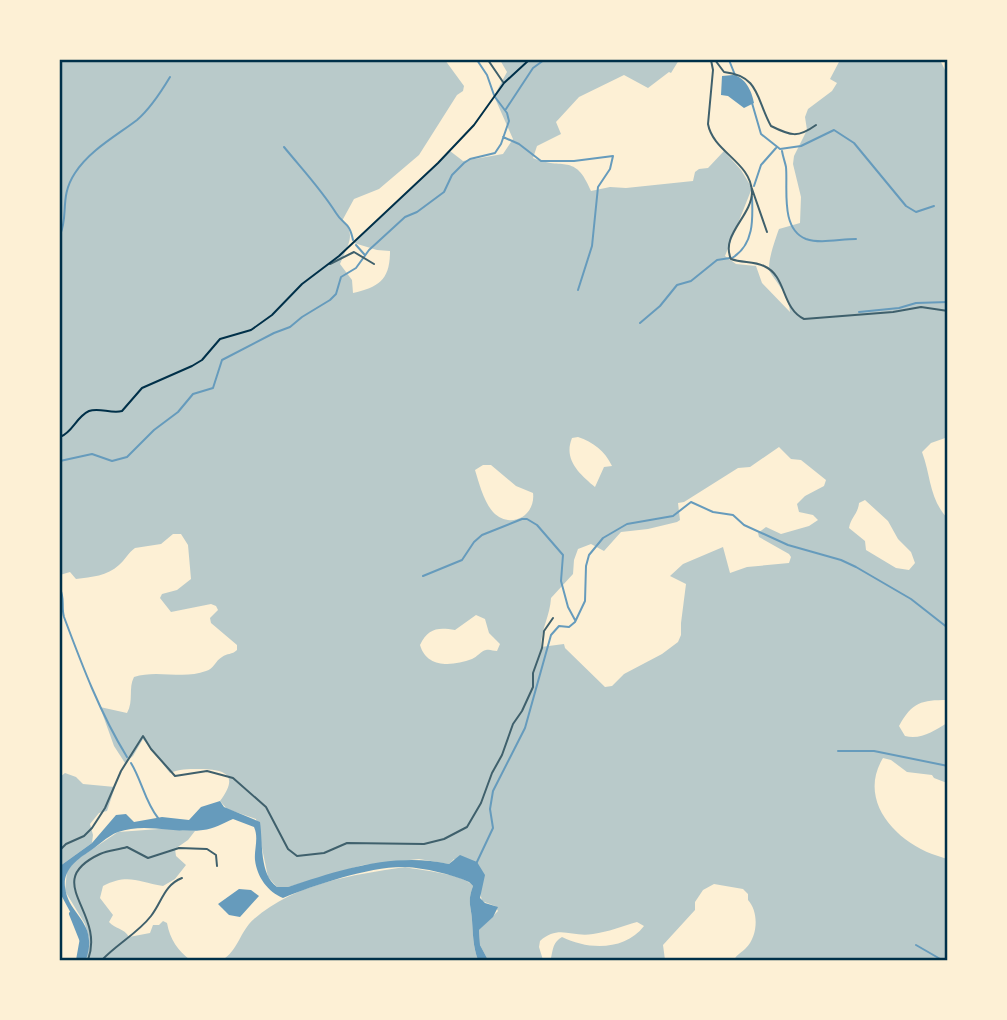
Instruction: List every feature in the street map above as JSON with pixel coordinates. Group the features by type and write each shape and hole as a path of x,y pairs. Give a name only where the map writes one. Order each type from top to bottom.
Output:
{"main road":[{"path":"60,438 87,412 122,411 142,388 198,362 220,339 259,325 272,315 308,279 330,264 370,229 467,133 504,83 529,60"}],"street":[{"path":"488,60 504,83"},
{"path":"713,60 724,72 740,74 751,84 771,125 795,134 802,134 816,125"},
{"path":"713,60 709,132 714,141 738,163 755,193 767,232"},
{"path":"749,182 752,191 750,200 731,239 730,257 734,261 761,265 770,270 779,281 790,307 798,316 809,319 921,307 947,311"},
{"path":"330,264 354,252 374,264"},
{"path":"60,849 90,830 105,808 121,771 143,736 151,749 176,776 207,771 234,778 266,807 288,849 295,855 324,853 347,843 419,845 444,839 466,828 481,803 513,724 523,711 533,687 533,673 542,648 544,631 553,618"},
{"path":"88,961 92,936 74,881 75,873 82,864 103,853 127,847 148,858 170,849 189,848 213,852 217,857 217,866"},
{"path":"102,961 152,915 165,891 173,882 182,878"}],"shaded area":[{"path":"60,60 445,60 464,86 463,91 457,95 419,155 379,189 354,199 342,221 350,236 340,264 352,280 353,293 370,288 381,281 388,269 390,251 354,243 450,151 463,161 503,154 513,139 494,96 507,72 500,60 679,60 671,73 648,88 624,75 579,97 556,122 561,134 537,146 533,158 574,167 591,191 610,187 626,188 693,181 695,172 708,168 724,151 752,188 725,256 736,264 756,266 762,283 790,312 785,295 770,272 769,263 779,229 800,223 801,197 793,164 794,156 807,130 805,117 808,109 832,91 837,83 830,79 840,60 940,60 948,76 948,437 931,443 922,452 937,503 947,518 947,700 918,704 908,712 899,726 905,736 916,737 947,723 947,783 932,775 907,772 891,760 883,758 876,773 875,788 877,802 893,828 918,847 947,859 947,960 734,960 753,937 756,924 754,911 748,894 743,889 714,884 703,890 695,902 695,910 663,945 665,960 551,958 555,943 562,937 594,946 617,944 636,934 644,926 637,922 593,934 553,933 540,941 543,960 488,960 480,945 479,930 498,911 495,906 482,901 480,892 454,859 449,864 419,859 363,865 288,887 277,887 268,877 256,819 227,809 220,801 229,784 226,774 206,769 170,773 143,739 133,756 125,763 114,746 100,707 127,713 134,677 152,674 197,674 209,670 224,656 237,650 237,645 211,623 210,618 218,610 216,606 211,604 171,612 160,598 162,594 177,590 191,579 188,545 181,534 173,534 161,544 135,548 119,565 104,574 76,579 70,572 60,575","holes":["578,437 594,444 612,466 604,467 595,487 571,460 572,438","779,447 791,459 801,460 826,480 824,486 805,496 797,504 799,512 813,515 818,520 809,526 781,534 766,527 758,533 759,537 789,554 789,563 747,567 730,573 723,547 683,564 670,576 686,584 678,642 662,654 624,674 612,686 605,687 564,644 541,647 551,598 573,574 578,549 591,544 604,551 621,532 677,522 680,520 678,503 684,502 738,468 750,467","483,465 491,465 516,486 533,493 533,501 526,514 514,520 507,520 493,512 484,498 475,470","865,500 888,521 898,539 911,552 915,563 909,570 896,568 866,550 865,541 849,528 859,503","476,615 485,619 489,633 500,644 497,651 486,650 465,661 442,664 428,658 420,645 426,635 439,629 455,630"]},
{"path":"65,773 76,777 83,784 115,787 107,811 99,813 90,824 92,843 60,866 60,777"},
{"path":"173,828 195,831 175,849 176,856 186,865 175,879 163,886 119,880 103,886 100,898 113,915 109,922 129,937 150,933 153,925 159,925 163,921 167,923 175,944 190,960 86,960 89,939 85,924 65,891 67,871 76,860 118,832"},
{"path":"405,867 451,875 473,886 470,903 478,960 222,960 232,951 254,919 288,897 345,877"}],"water":[{"path":"733,75 747,85 754,103 744,108 728,96 721,95 722,76"},
{"path":"220,801 224,807 260,822 267,874 277,887 288,887 347,869 388,862 408,860 449,864 460,855 477,862 485,875 480,898 485,903 498,907 493,917 479,930 480,945 488,960 478,960 475,950 470,903 473,886 469,882 429,870 391,868 343,877 283,898 268,888 258,872 254,827 233,819 215,827 193,831 128,829 110,836 78,859 68,871 65,887 71,905 86,927 89,947 86,960 76,960 81,932 60,893 60,866 92,843 116,815 126,814 134,822 162,817 189,820 201,807"},
{"path":"239,889 251,890 259,896 240,917 229,915 218,904"}],"waterway":[{"path":"477,60 487,75 494,95"},
{"path":"506,109 533,68 544,60"},
{"path":"729,60 735,75"},
{"path":"60,235 67,190 75,173 96,150 142,115 170,77"},
{"path":"60,461 92,454 112,461 127,457 154,430 178,412 193,394 213,388 222,360 290,327 330,300 336,294 341,277 356,268 369,250 405,217 417,212 444,192 452,175 464,163 495,153 509,121 507,113 495,97"},
{"path":"752,103 761,134 780,149 801,146 834,130 854,143 906,206 916,212 934,206"},
{"path":"503,137 519,144 541,161 574,161 613,156 610,169 598,187 592,246 578,290"},
{"path":"284,147 348,227 353,240"},
{"path":"754,186 761,165 776,148"},
{"path":"782,151 786,167 787,207 792,226 798,234 818,241 856,239"},
{"path":"732,258 745,246 751,231 752,197"},
{"path":"356,245 364,254"},
{"path":"640,323 660,306 677,285 691,281 717,260 730,258"},
{"path":"859,312 899,308 916,303 948,302"},
{"path":"476,864 493,828 490,809 493,791 525,728 551,635 559,626 569,627 575,622 585,601 589,555 603,538 627,524 673,516 691,502 713,512 733,515 744,525 788,545 856,567 911,599 948,628"},
{"path":"423,576 462,560 482,535 527,519 537,525 563,555 561,581 568,607 575,620"},
{"path":"60,589 64,617 85,671 108,723 127,757"},
{"path":"838,751 874,751 948,766"},
{"path":"131,763 158,818"},
{"path":"72,914 82,939"},
{"path":"916,945 942,960"}]}
